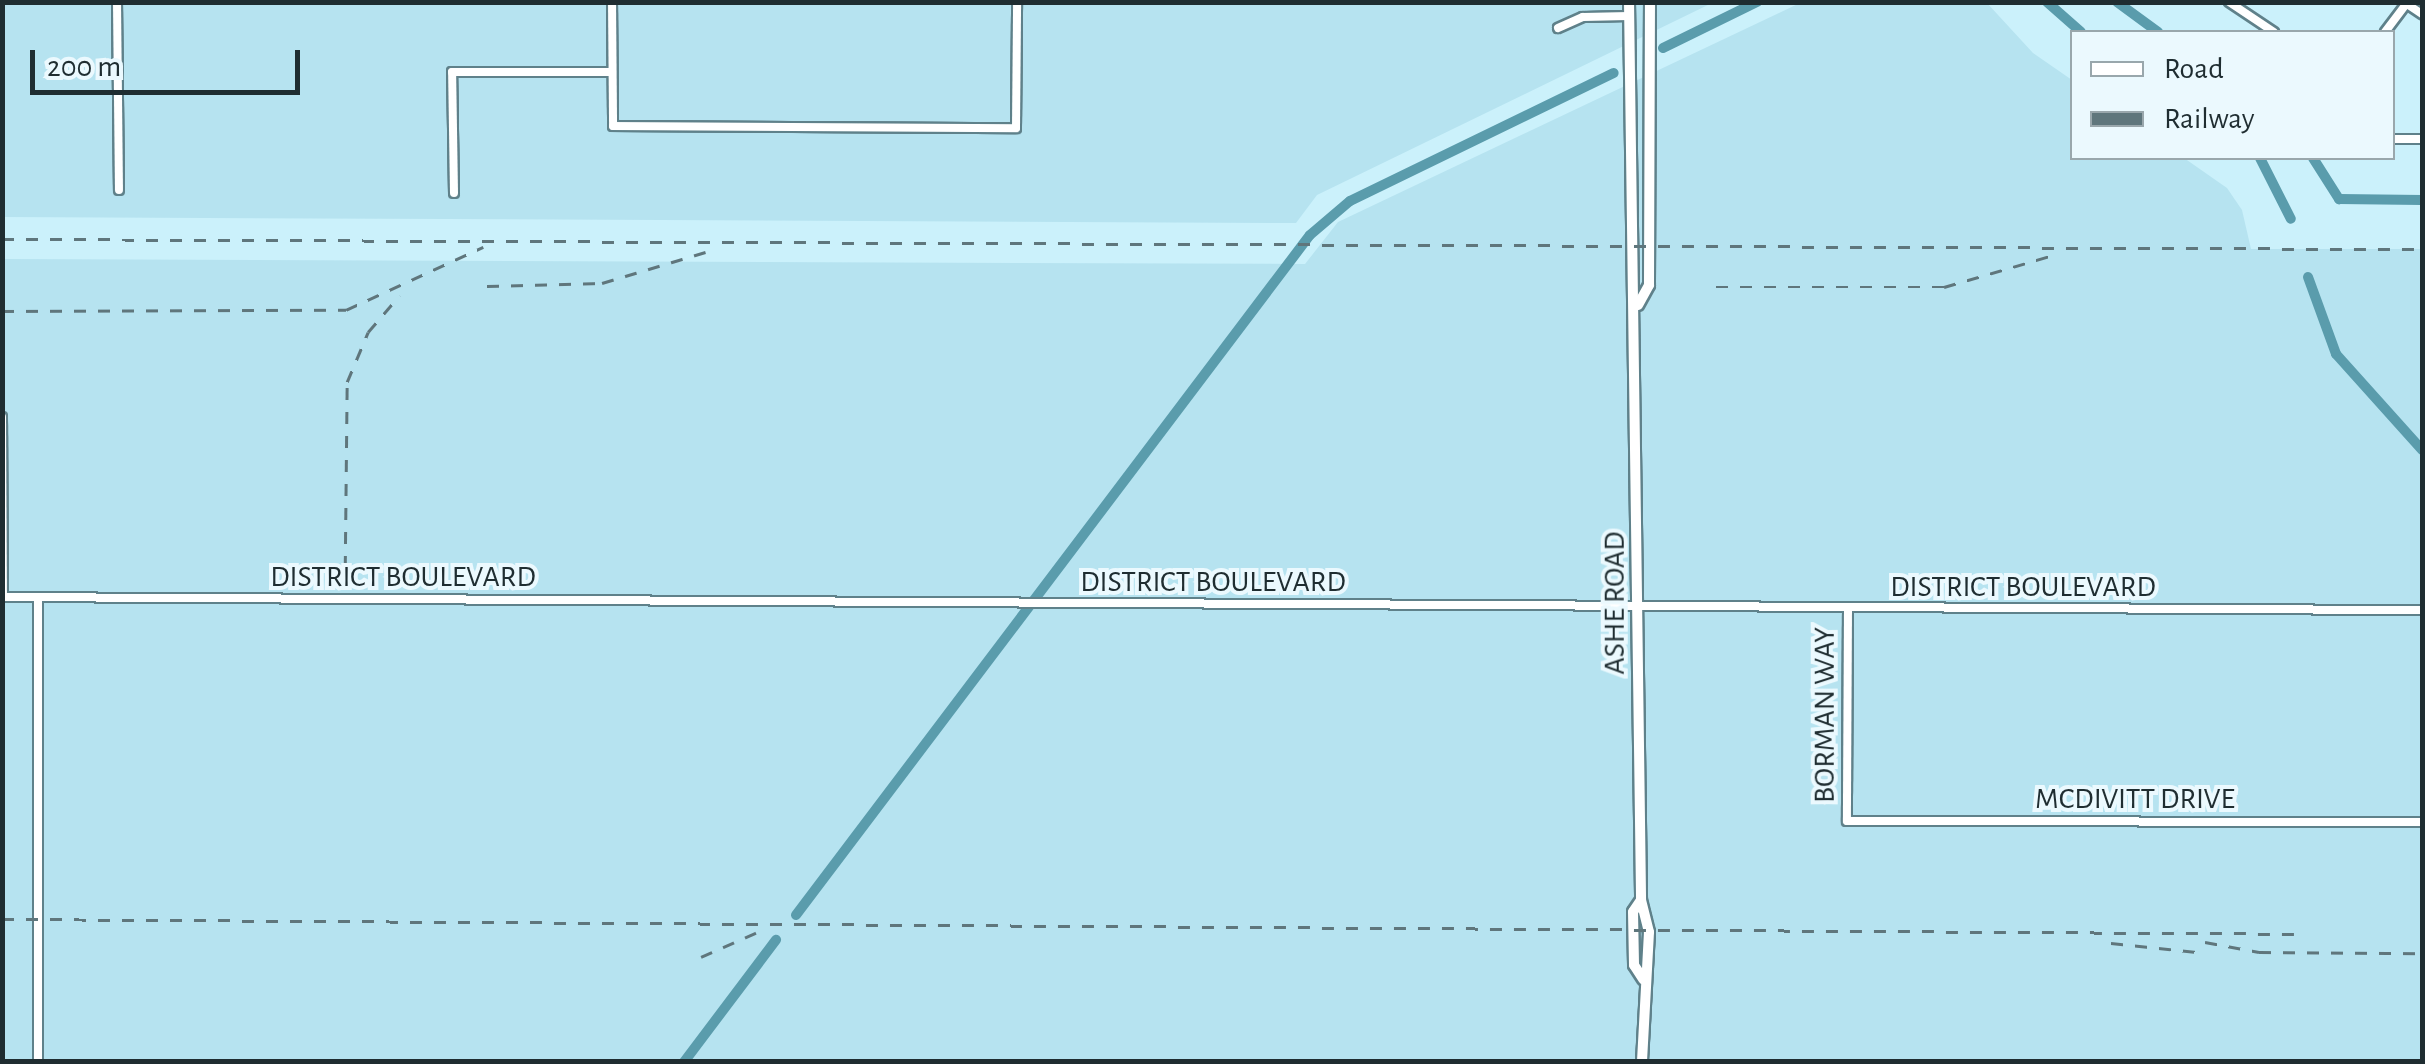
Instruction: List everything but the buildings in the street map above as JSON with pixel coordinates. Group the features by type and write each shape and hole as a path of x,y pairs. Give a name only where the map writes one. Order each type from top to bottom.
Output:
{"street":[{"path":"117,2 119,190"},
{"path":"612,2 613,126 1016,128 1017,2"},
{"name":"ASHE ROAD","path":"1629,2 1631,283 1638,304 1641,900 1649,932 1642,979 1642,1062"},
{"name":"ASHE ROAD","path":"1638,304 1649,285 1650,2"},
{"path":"2229,2 2271,30"},
{"path":"2387,30 2405,3 2422,14"},
{"path":"1558,28 1583,17 1629,16"},
{"path":"454,193 452,72 612,72"},
{"path":"2395,139 2422,139"},
{"path":"2,417 3,597"},
{"name":"DISTRICT BOULEVARD","path":"3,597 2422,610"},
{"path":"38,597 38,1062"},
{"name":"BORMAN WAY","path":"1848,608 1848,821"},
{"name":"MCDIVITT DRIVE","path":"1848,821 2422,822"}],"shaded area":[{"path":"1802,2 1987,3 2033,53 2070,79 2070,160 2187,160 2227,188 2242,210 2251,249 2422,249 2422,1061 3,1062 3,259 1305,264 1338,222"},
{"path":"3,3 1712,3 1317,195 1296,223 3,217"}],"waterway":[{"path":"1663,48 1757,2"},
{"path":"2047,2 2079,30"},
{"path":"2117,2 2155,30"},
{"path":"796,915 1310,235 1350,201 1614,73"},
{"path":"2261,160 2291,219"},
{"path":"2314,160 2339,199 2422,200"},
{"path":"2308,277 2336,354 2422,450"},
{"path":"684,1062 776,940"}],"railway":[{"path":"2,239 2422,249"},
{"path":"2,311 346,310 483,247"},
{"path":"487,286 602,283 712,250"},
{"path":"1716,287 1944,287 2057,254"},
{"path":"345,568 347,382 368,332 399,296"},
{"path":"2,919 2300,934"},
{"path":"701,957 760,931"},
{"path":"2205,942 2259,952 2422,953"},
{"path":"2111,943 2197,952"}]}
